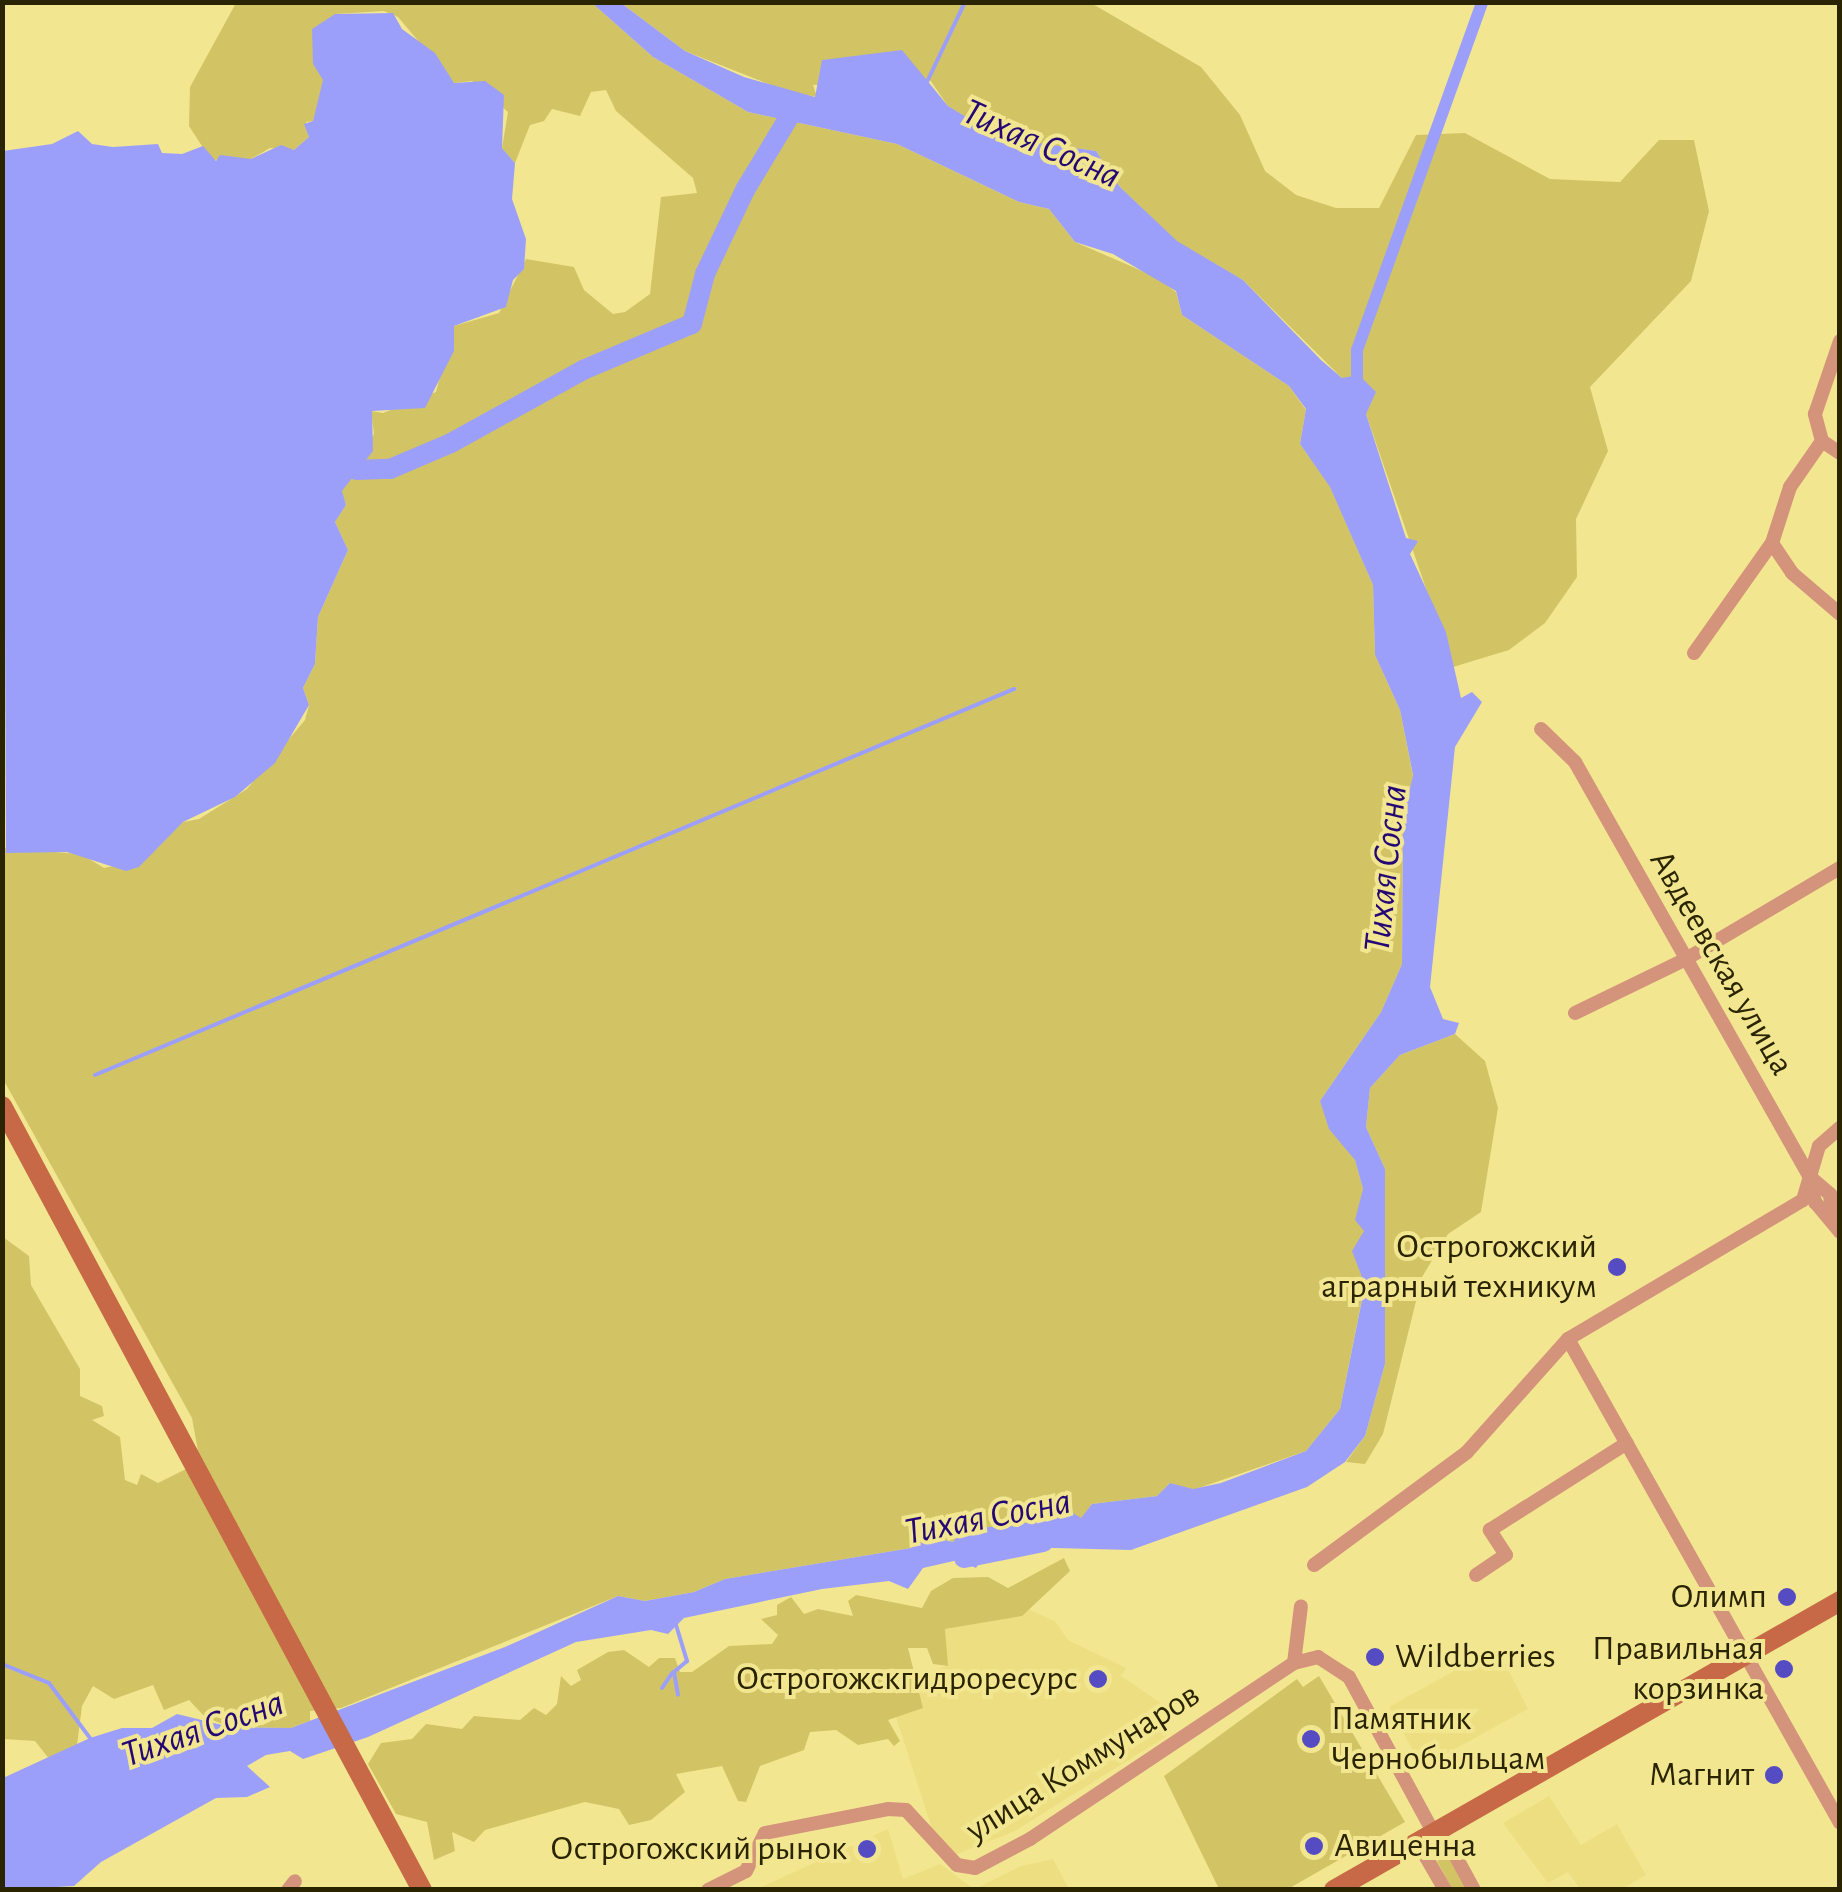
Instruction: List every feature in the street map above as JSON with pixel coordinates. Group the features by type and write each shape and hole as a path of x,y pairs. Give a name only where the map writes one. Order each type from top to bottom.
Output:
{"main road":[{"path":"2,1106 189,1463 422,1890"},
{"path":"1334,1890 1840,1602"}],"street":[{"path":"1840,342 1815,414 1822,441 1840,453"},
{"path":"1694,653 1772,544 1790,487 1822,441"},
{"path":"1772,544 1792,573 1840,614"},
{"name":"Авдеевская улица","path":"1540,729 1575,762 1809,1176 1815,1202 1836,1226"},
{"path":"1575,1013 1686,959 1840,868"},
{"path":"1314,1565 1466,1452 1568,1340 1803,1200 1819,1146 1840,1128"},
{"path":"1568,1340 1840,1822"},
{"path":"1476,1575 1506,1555 1490,1530 1626,1443"},
{"path":"1301,1606 1294,1663 1326,1658 1348,1677 1433,1832 1449,1844 1474,1890"},
{"name":"улица Коммунаров","path":"708,1890 746,1871 765,1834 888,1809 906,1810 958,1865 976,1868 1030,1840 1294,1663"},
{"path":"1433,1832 1426,1856 1444,1890"}],"shaded area":[{"path":"236,3 592,3 653,57 748,112 897,144 1019,202 1049,209 1075,242 1156,277 1176,292 1182,315 1289,386 1306,410 1300,444 1330,486 1373,585 1375,655 1400,710 1413,776 1403,818 1402,964 1381,1012 1320,1101 1355,1160 1363,1189 1365,1284 1340,1409 1306,1451 1193,1490 1170,1483 1157,1496 1092,1504 1081,1519 1070,1511 1052,1520 963,1530 954,1542 933,1537 911,1548 725,1579 694,1592 645,1601 618,1596 341,1708 310,1711 310,1721 291,1728 230,1727 205,1717 189,1700 164,1710 153,1685 114,1699 93,1686 82,1706 77,1745 50,1760 35,1741 3,1739 3,1237 29,1256 31,1285 80,1369 80,1396 102,1406 104,1416 92,1420 120,1437 125,1480 137,1485 141,1474 158,1483 200,1462 192,1418 3,1079 2,848 81,854 104,868 141,860 183,822 199,819 247,789 305,720 309,705 303,688 315,664 318,617 348,550 335,522 346,505 341,491 374,434 371,411 383,413 436,392 454,326 499,313 526,259 574,267 584,290 613,314 625,312 650,294 661,197 697,193 693,178 616,111 606,90 591,92 580,116 552,109 544,121 530,125 515,163 502,148 508,112 472,81 454,83 398,17 384,11 335,14 321,95 313,121 306,122 309,137 294,150 270,148 251,159 211,160 189,126 190,87"},
{"path":"621,3 1091,3 1201,67 1240,115 1265,171 1296,195 1336,208 1379,208 1416,135 1465,133 1550,179 1620,182 1659,140 1694,140 1709,211 1691,281 1590,387 1608,451 1576,519 1577,577 1545,623 1509,650 1453,667 1366,414 1342,378 1243,280 1177,242 1120,187 1096,151 1001,139 948,106 930,80 813,85 817,97 786,91 685,51"},
{"path":"1455,1034 1485,1061 1498,1108 1481,1212 1448,1234 1422,1277 1383,1434 1365,1464 1346,1462 1365,1436 1385,1364 1385,1169 1366,1127 1370,1088 1400,1055"},
{"path":"1064,1558 1070,1571 1022,1616 945,1629 948,1666 933,1664 927,1648 908,1648 923,1708 888,1720 900,1741 894,1746 888,1739 858,1745 836,1730 810,1732 804,1750 760,1766 746,1802 738,1801 722,1766 676,1774 685,1792 651,1820 629,1825 619,1809 585,1802 485,1830 474,1842 452,1832 455,1851 434,1860 427,1822 396,1814 368,1764 381,1743 412,1739 426,1724 462,1729 474,1716 520,1720 534,1708 546,1715 557,1704 561,1676 571,1686 581,1680 577,1670 608,1652 624,1650 649,1667 659,1658 675,1658 680,1672 692,1672 729,1646 772,1644 778,1635 761,1619 777,1615 777,1605 791,1597 804,1614 818,1609 853,1616 848,1601 856,1595 922,1608 931,1591 953,1578 988,1577 1008,1588"},
{"path":"1028,1609 1055,1621 1068,1640 1126,1668 1121,1676 1161,1703 1159,1724 1167,1736 1013,1832 957,1854 934,1835 896,1717 923,1708 915,1676 947,1666 945,1629 1022,1616"},
{"path":"1497,1647 1528,1709 1422,1767 1389,1707"},
{"path":"1319,1676 1405,1822 1288,1889 1219,1889 1164,1776 1297,1679 1303,1687"},
{"path":"1549,1796 1581,1845 1617,1824 1646,1875 1622,1889 1580,1889 1568,1872 1548,1883 1503,1823"},
{"name":"Острогожский рынок","path":"888,1829 903,1879 940,1864 974,1889 757,1889"},
{"path":"1448,1855 1466,1889 1452,1889 1437,1861"},
{"path":"1053,1859 1069,1889 975,1889 1021,1866"}],"water":[{"path":"592,3 621,3 685,51 744,77 815,97 822,60 902,50 948,106 1001,138 1096,151 1120,187 1177,241 1243,280 1342,378 1359,375 1376,392 1366,414 1406,538 1418,541 1410,554 1446,632 1461,698 1472,692 1482,702 1455,747 1430,987 1443,1019 1459,1023 1455,1034 1400,1055 1370,1088 1366,1127 1385,1169 1385,1364 1365,1436 1345,1462 1307,1487 1131,1550 1012,1547 985,1554 976,1568 958,1560 923,1568 908,1589 889,1581 822,1589 684,1618 668,1634 651,1630 576,1642 368,1737 303,1759 290,1751 266,1755 247,1766 270,1787 247,1797 216,1798 101,1862 74,1886 3,1890 3,1778 90,1738 122,1728 152,1728 177,1714 230,1727 291,1728 505,1647 618,1596 645,1601 694,1592 725,1579 911,1548 933,1537 953,1542 963,1530 1051,1520 1070,1511 1081,1518 1092,1504 1157,1496 1170,1483 1193,1489 1221,1483 1306,1451 1340,1409 1365,1285 1352,1251 1364,1231 1355,1220 1363,1189 1355,1160 1329,1129 1320,1101 1381,1012 1402,964 1403,818 1413,775 1400,710 1375,655 1373,585 1330,487 1300,444 1306,409 1289,386 1182,315 1176,291 1113,254 1075,242 1049,209 1019,202 897,144 748,112 653,57"},
{"path":"393,13 402,29 435,53 454,83 485,81 504,95 502,148 515,163 512,199 526,239 524,269 513,280 506,307 454,326 454,351 425,408 372,411 373,451 342,491 346,505 335,522 348,550 318,617 315,664 303,688 309,705 275,763 235,797 183,822 139,867 126,871 67,852 6,853 3,151 52,144 78,131 92,144 158,144 162,153 182,154 203,146 216,161 220,155 251,159 281,145 294,150 309,137 304,124 313,121 323,80 313,64 312,29 335,14"}],"waterway":[{"path":"926,84 965,2"},
{"path":"1357,392 1357,350 1482,2"},
{"path":"356,470 390,469 451,443 583,370 692,324 705,274 745,190 795,107"},
{"path":"95,1075 1014,689"},
{"name":"Тихая Сосна","path":"964,1558 1043,1542"},
{"path":"676,1625 687,1661 674,1672 678,1695"},
{"path":"2,1664 49,1683 93,1742"},
{"path":"662,1688 672,1673"}],"place":[{"name":"Острогожский аграрный техникум","path":"1617,1267"},
{"name":"Олимп","path":"1787,1597"},
{"name":"Wildberries","path":"1375,1657"},
{"name":"Правильная корзинка","path":"1784,1669"},
{"name":"Острогожскгидроресурс","path":"1098,1679"},
{"name":"Памятник Чернобыльцам","path":"1311,1739"},
{"name":"Магнит","path":"1774,1775"},
{"name":"Авиценна","path":"1314,1846"},
{"name":"Острогожский рынок","path":"867,1849"}]}
